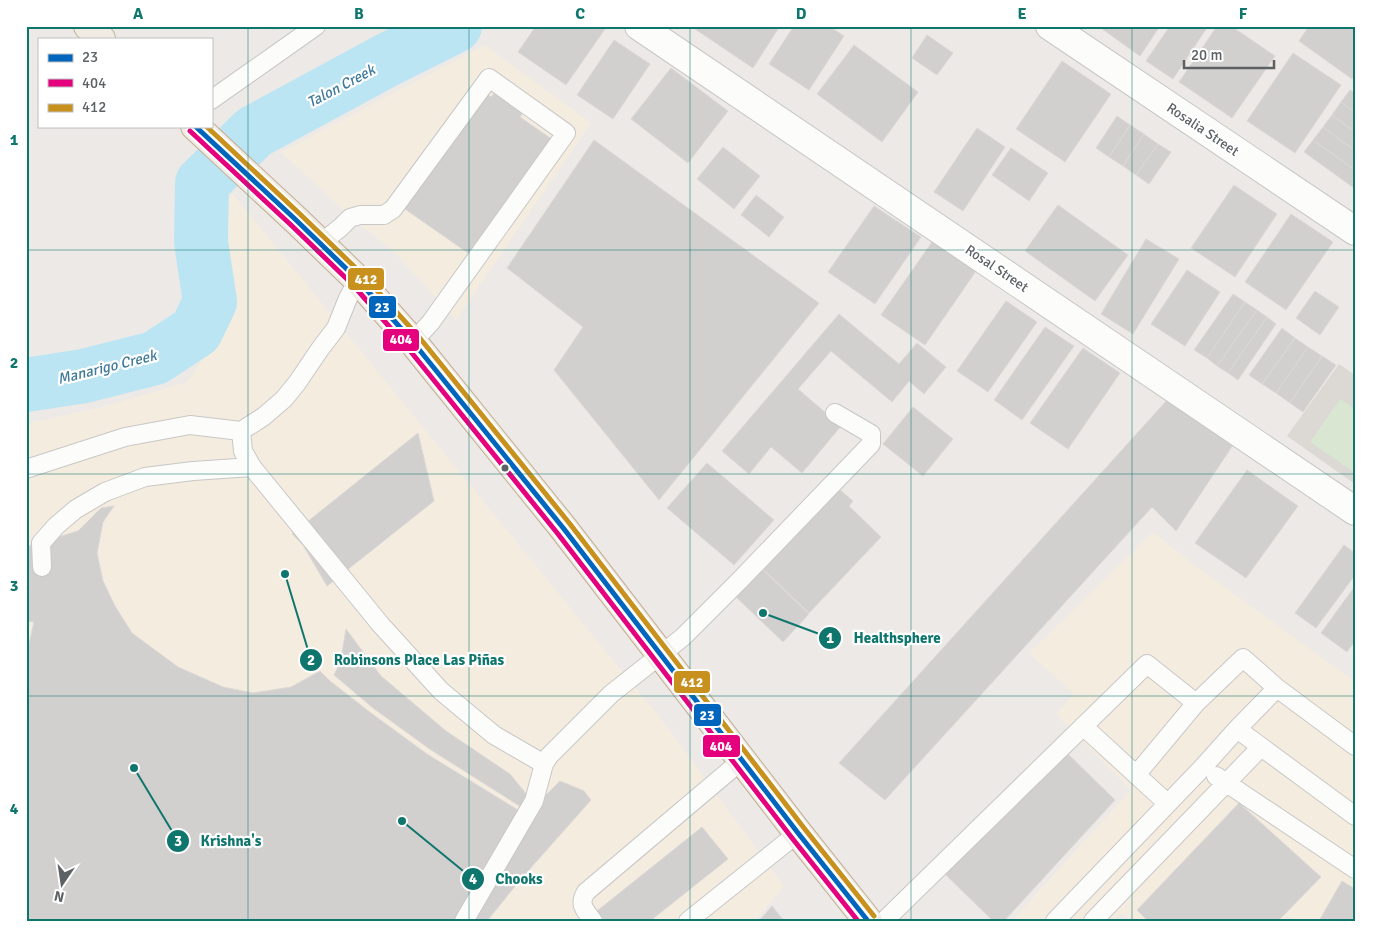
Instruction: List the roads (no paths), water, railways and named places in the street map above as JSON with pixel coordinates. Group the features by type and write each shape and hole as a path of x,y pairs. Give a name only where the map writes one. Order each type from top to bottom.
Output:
{"highway":[{"path":"88,26 100,38"},
{"path":"203,133 358,280 413,342 564,529 868,921"}],"street":[{"name":"Rosal Street","path":"639,26 1355,511"},
{"name":"Rosalia Street","path":"1050,26 1353,228"}],"lane":[{"path":"212,99 316,26"},
{"path":"320,244 350,218 360,215 384,215 393,209 490,78 566,133 430,322 413,342"},
{"path":"26,469 125,438 190,425 241,431 263,418 293,388 336,328 348,298 358,280"},
{"path":"464,921 534,801 544,764 549,756 611,694 683,638 871,444 871,434 834,413"},
{"path":"241,431 243,451 252,467 381,625 441,691 494,735 544,764"},
{"path":"42,567 34,542 76,509 105,492 145,477 193,471 252,467"},
{"path":"1136,775 1196,703 1243,658 1277,688 1355,746"},
{"path":"884,921 1147,664 1196,703"},
{"path":"1055,921 1277,688"},
{"path":"1083,726 1167,804"},
{"path":"1237,729 1355,816"},
{"path":"1093,921 1261,747"},
{"path":"593,921 582,906 582,898 586,892 742,760"},
{"path":"1203,767 1355,869"},
{"path":"688,921 798,833"}],"waterway":[{"name":"Manarigo Creek","path":"26,385 84,376 155,358 196,331 210,302 201,242 202,183 254,132 387,60 455,26"}],"place":[{"name":"Robinsons Place Las Piñas","path":"285,574"},
{"name":"Healthsphere","path":"763,613"},
{"name":"Krishna's","path":"134,768"},
{"name":"Chooks","path":"402,821"}],"water label":[{"name":"Talon Creek","path":"341,86"}]}
